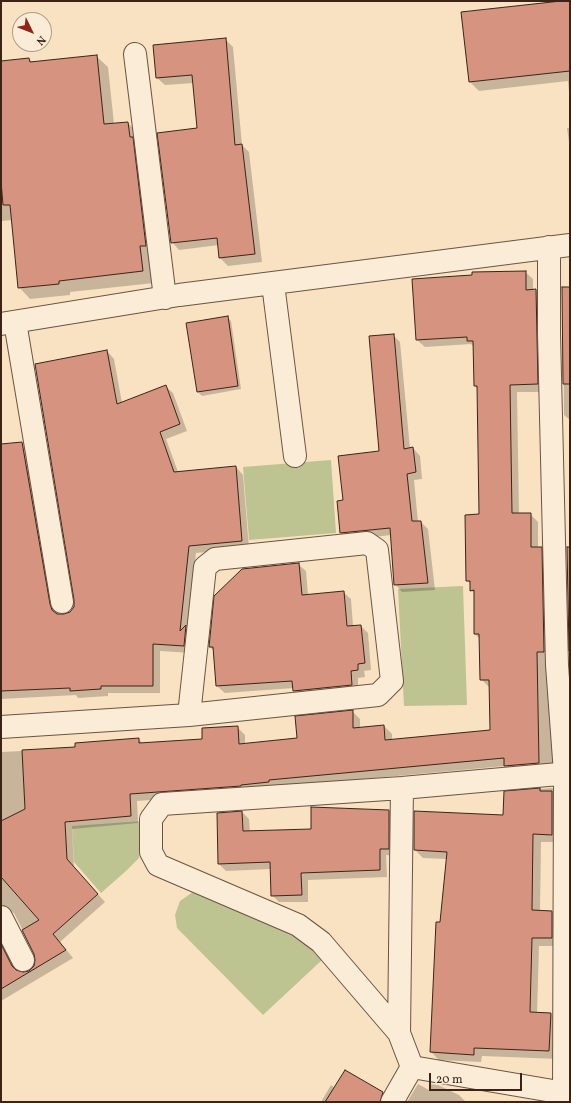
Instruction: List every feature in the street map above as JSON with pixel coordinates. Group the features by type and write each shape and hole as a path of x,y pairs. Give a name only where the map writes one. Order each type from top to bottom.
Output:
{"street":[{"path":"136,54 165,298"},
{"path":"62,602 8,323 165,298 570,245"},
{"path":"412,1067 565,1096 568,773 557,665 549,334 549,247"},
{"path":"273,284 295,456"},
{"path":"1,727 189,714 378,695 392,681 377,550 367,543 215,559 205,567 189,714"},
{"path":"412,1067 399,1033 321,942 298,925 158,865 151,852 151,819 162,804 402,788 568,773"},
{"path":"399,1033 402,788"},
{"path":"1,917 23,960"},
{"path":"392,1102 412,1067"}],"green space":[{"path":"331,460 336,533 249,540 243,467"},
{"path":"463,586 467,705 404,706 398,589"},
{"path":"144,821 139,858 101,893 74,862 72,826"},
{"path":"193,892 304,940 322,960 263,1015 177,928 175,915 180,901"}],"building":[{"path":"570,1 570,71 469,82 461,12"},
{"path":"226,38 235,145 242,144 255,254 219,258 217,238 171,243 157,133 197,128 192,75 156,78 153,45"},
{"path":"97,55 104,124 128,122 130,137 133,137 146,246 140,246 143,271 59,281 59,284 18,288 10,205 3,205 1,181 1,61 29,58 30,62"},
{"path":"526,271 526,290 536,289 538,384 510,385 512,513 531,513 531,547 542,547 544,652 537,652 539,763 504,766 504,758 269,780 269,782 241,786 130,794 131,816 65,822 67,859 98,894 53,934 66,950 1,989 1,944 12,966 16,970 23,972 29,971 34,966 34,954 22,930 39,920 1,877 1,821 25,809 22,750 75,747 75,743 139,738 139,743 202,739 202,728 238,726 239,744 297,738 295,716 353,710 353,728 384,725 385,740 490,730 489,680 480,680 479,634 474,634 474,590 470,591 470,581 466,581 465,515 479,514 477,386 474,386 473,341 467,341 467,337 416,340 412,279 472,275 472,272"},
{"path":"562,287 570,287 570,384 563,384"},
{"path":"228,316 238,386 197,392 186,323"},
{"path":"394,334 404,449 413,447 416,472 407,474 412,521 421,521 428,583 394,585 390,528 340,533 337,501 343,500 338,456 379,451 369,336"},
{"path":"107,350 117,404 166,385 180,424 160,432 174,472 236,466 242,541 189,546 180,631 186,625 184,646 153,644 153,686 101,686 101,689 70,691 70,688 1,691 1,444 22,442 50,604 52,610 57,614 70,612 74,607 74,600 35,364"},
{"path":"567,547 570,547 569,651"},
{"path":"299,563 302,595 344,591 347,626 361,625 365,663 358,664 358,670 351,671 352,685 293,691 292,681 216,686 213,647 209,647 214,596 242,569"},
{"path":"540,788 540,791 552,791 552,835 533,834 532,910 552,911 552,938 532,938 530,1012 551,1013 549,1051 474,1048 474,1055 430,1052 436,922 440,922 447,852 414,850 414,811 503,815 504,791"},
{"path":"311,807 389,810 389,849 380,849 380,870 301,873 302,895 271,896 270,862 218,864 217,813 242,811 243,831 311,829"},
{"path":"345,1070 383,1092 380,1102 325,1102"}]}
